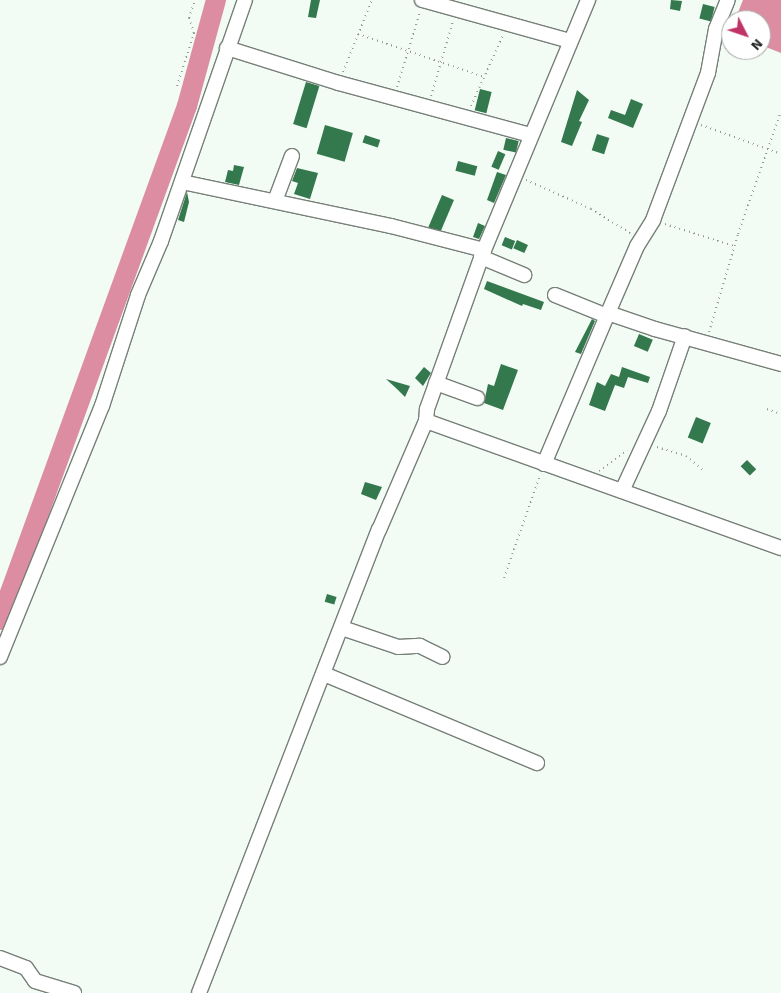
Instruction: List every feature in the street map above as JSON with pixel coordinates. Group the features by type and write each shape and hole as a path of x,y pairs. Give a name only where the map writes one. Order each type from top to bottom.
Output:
{"street":[{"path":"0,657 102,406 138,296 182,182 245,0"},
{"path":"423,0 570,41"},
{"path":"199,993 342,628 426,421 427,408 482,254 530,135 588,0"},
{"path":"708,73 716,29 728,0"},
{"path":"544,464 608,314 641,240 651,223 738,0"},
{"path":"227,48 339,83 530,135"},
{"path":"275,201 292,156"},
{"path":"182,182 275,201 482,254 524,275"},
{"path":"555,295 608,314 781,364"},
{"path":"622,491 659,411 685,336"},
{"path":"436,383 477,398"},
{"path":"426,421 781,548"},
{"path":"342,628 398,647 420,646 443,657"},
{"path":"324,674 537,763"},
{"path":"0,958 26,968 35,981 74,993"}],"path":[{"path":"176,86 194,32 190,18 195,0"},
{"path":"339,83 372,0"},
{"path":"394,98 423,0"},
{"path":"427,107 457,10"},
{"path":"466,117 508,24"},
{"path":"358,34 407,53 484,77"},
{"path":"706,342 734,246 781,111"},
{"path":"690,121 781,154"},
{"path":"514,175 591,209 641,240"},
{"path":"651,223 666,224 734,246"},
{"path":"767,410 781,414"},
{"path":"504,578 544,464"}],"shaded area":[{"path":"743,0 781,0 781,53 771,49 771,10 739,10"}],"building":[{"path":"311,0 320,0 316,18 308,17"},
{"path":"671,0 682,1 680,11 670,9"},
{"path":"703,4 715,7 711,21 699,19"},
{"path":"306,82 319,86 307,128 293,124"},
{"path":"480,89 492,92 486,113 475,110"},
{"path":"577,90 589,100 579,121 582,122 572,146 561,142"},
{"path":"631,99 643,104 633,128 608,118 611,110 625,115"},
{"path":"325,125 353,133 345,162 317,154"},
{"path":"597,134 609,138 604,154 592,150"},
{"path":"365,135 380,140 378,148 363,143"},
{"path":"506,138 519,141 516,153 503,150"},
{"path":"498,151 505,154 499,170 491,167"},
{"path":"458,161 477,166 475,176 455,171"},
{"path":"234,165 244,167 239,185 225,182 228,170 233,171"},
{"path":"297,168 318,173 310,199 294,194 298,183 292,181"},
{"path":"497,172 506,175 494,203 487,200"},
{"path":"187,192 189,202 184,222 178,220"},
{"path":"442,195 454,200 440,232 428,227"},
{"path":"478,223 485,226 479,239 473,237"},
{"path":"505,237 515,241 512,249 502,245"},
{"path":"517,240 528,245 524,253 513,248"},
{"path":"487,281 544,302 541,310 523,304 522,306 484,289"},
{"path":"592,319 595,321 581,354 575,352"},
{"path":"639,334 653,340 648,352 634,346"},
{"path":"501,364 518,370 503,410 484,403 488,384 494,386"},
{"path":"424,367 431,373 423,386 415,378"},
{"path":"622,367 650,377 648,383 628,377 624,388 615,385 605,411 589,405 597,382 605,386 611,374 619,377"},
{"path":"386,379 410,386 405,397 397,389"},
{"path":"696,417 711,423 703,443 688,437"},
{"path":"747,460 756,469 750,476 741,466"},
{"path":"365,482 382,487 376,500 361,494"},
{"path":"327,594 337,597 334,605 325,602"}],"waterway":[{"path":"0,620 187,106 216,0"}]}
